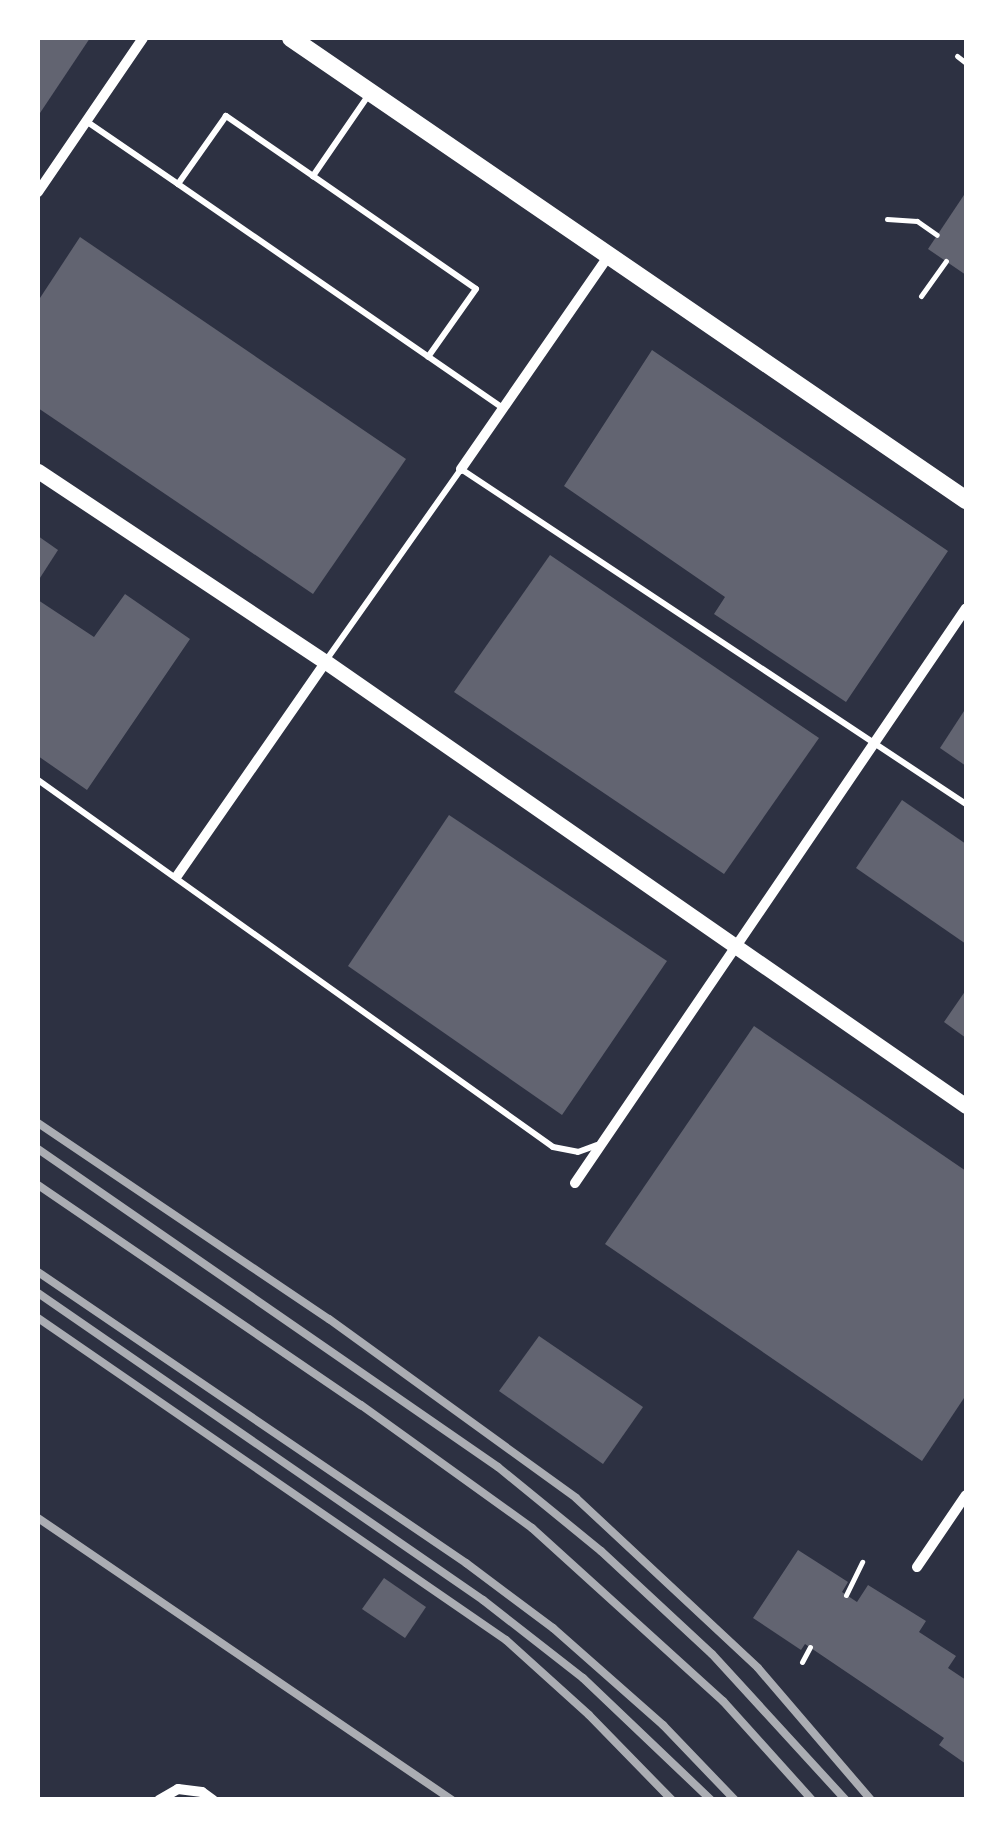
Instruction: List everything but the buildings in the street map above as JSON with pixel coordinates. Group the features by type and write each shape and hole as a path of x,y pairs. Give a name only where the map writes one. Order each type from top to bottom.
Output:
{"main road":[{"path":"291,38 966,500"}],"street":[{"path":"38,192 41,179 144,38"},
{"path":"460,469 609,254"},
{"path":"38,471 326,662 966,1106"},
{"path":"575,1183 732,945 966,608"},
{"path":"177,876 326,662"},
{"path":"916,1567 966,1495"},
{"path":"160,1800 178,1789 202,1792 214,1800"}],"lane":[{"path":"313,176 371,92"},
{"path":"178,184 226,116 313,176 476,289 428,357"},
{"path":"86,121 503,408"},
{"path":"326,662 460,469 966,804"},
{"path":"38,780 553,1147 578,1152 600,1144"}],"path":[{"path":"957,56 966,63"},
{"path":"887,219 917,222 937,235"},
{"path":"922,296 946,261"},
{"path":"846,1595 862,1562"},
{"path":"802,1662 810,1647"}],"railway":[{"path":"38,1123 329,1319 576,1498 758,1668 871,1800"},
{"path":"38,1149 498,1467 601,1551 712,1654 846,1800"},
{"path":"38,1185 361,1405 532,1528 723,1701 812,1800"},
{"path":"38,1272 466,1563 553,1628 663,1725 735,1800"},
{"path":"38,1293 483,1600 583,1678 711,1800"},
{"path":"38,1318 506,1640 589,1715 672,1800"},
{"path":"38,1518 452,1800"}]}
